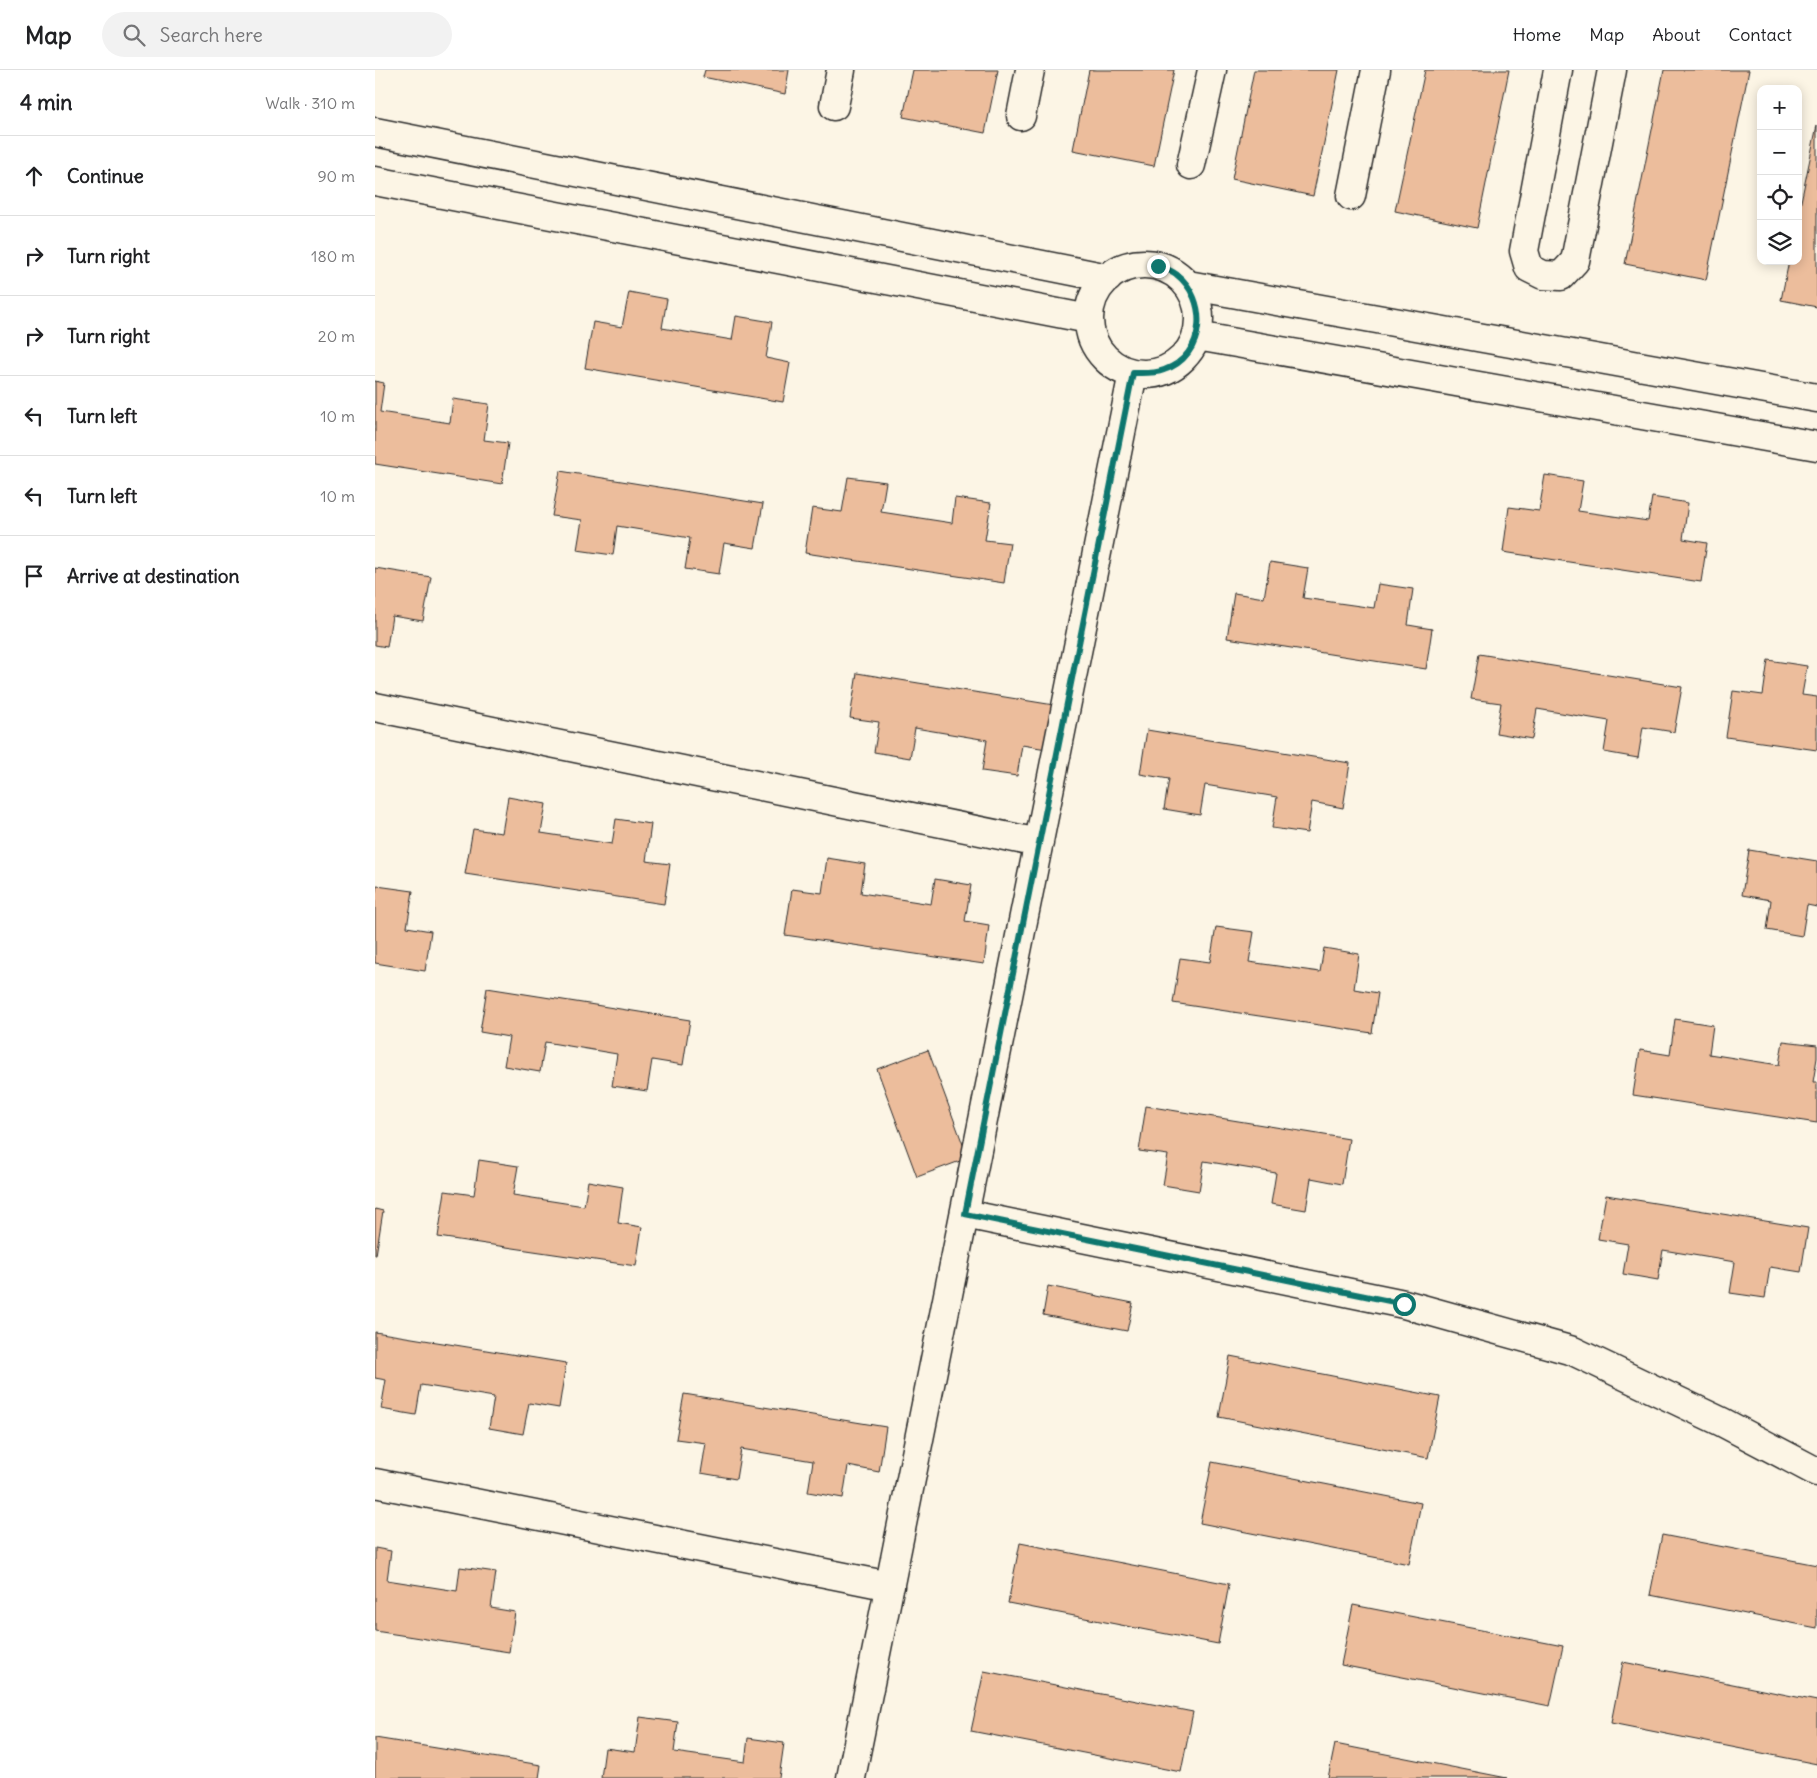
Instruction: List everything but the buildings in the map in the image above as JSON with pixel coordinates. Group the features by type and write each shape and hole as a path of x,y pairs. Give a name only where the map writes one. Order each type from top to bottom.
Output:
{"street":[{"path":"834,106 841,70"},
{"path":"1021,116 1030,70"},
{"path":"1191,165 1212,70"},
{"path":"1351,196 1376,70"},
{"path":"1557,70 1525,251 1529,268 1543,275 1561,276 1575,261 1612,70"},
{"path":"375,132 1108,278"},
{"path":"375,181 1089,319"},
{"path":"1141,264 1158,266 1175,273 1188,285 1197,301 1200,318 1197,336 1190,350 1179,362 1165,370 1150,374 1133,373 1119,368 1107,359 1097,347 1091,334 1090,310 1096,292 1108,278 1123,268 1141,264"},
{"path":"1188,285 1817,398"},
{"path":"1197,336 1817,446"},
{"path":"851,1778 1133,373"},
{"path":"375,707 1039,842"},
{"path":"965,1214 1404,1304 1573,1351 1722,1422 1817,1472"},
{"path":"375,1483 890,1586"}],"route":[{"path":"1158,266 1175,273 1188,285 1197,301 1200,318 1197,336 1190,350 1179,362 1165,370 1150,374 1133,373 965,1214 1404,1304"}]}
